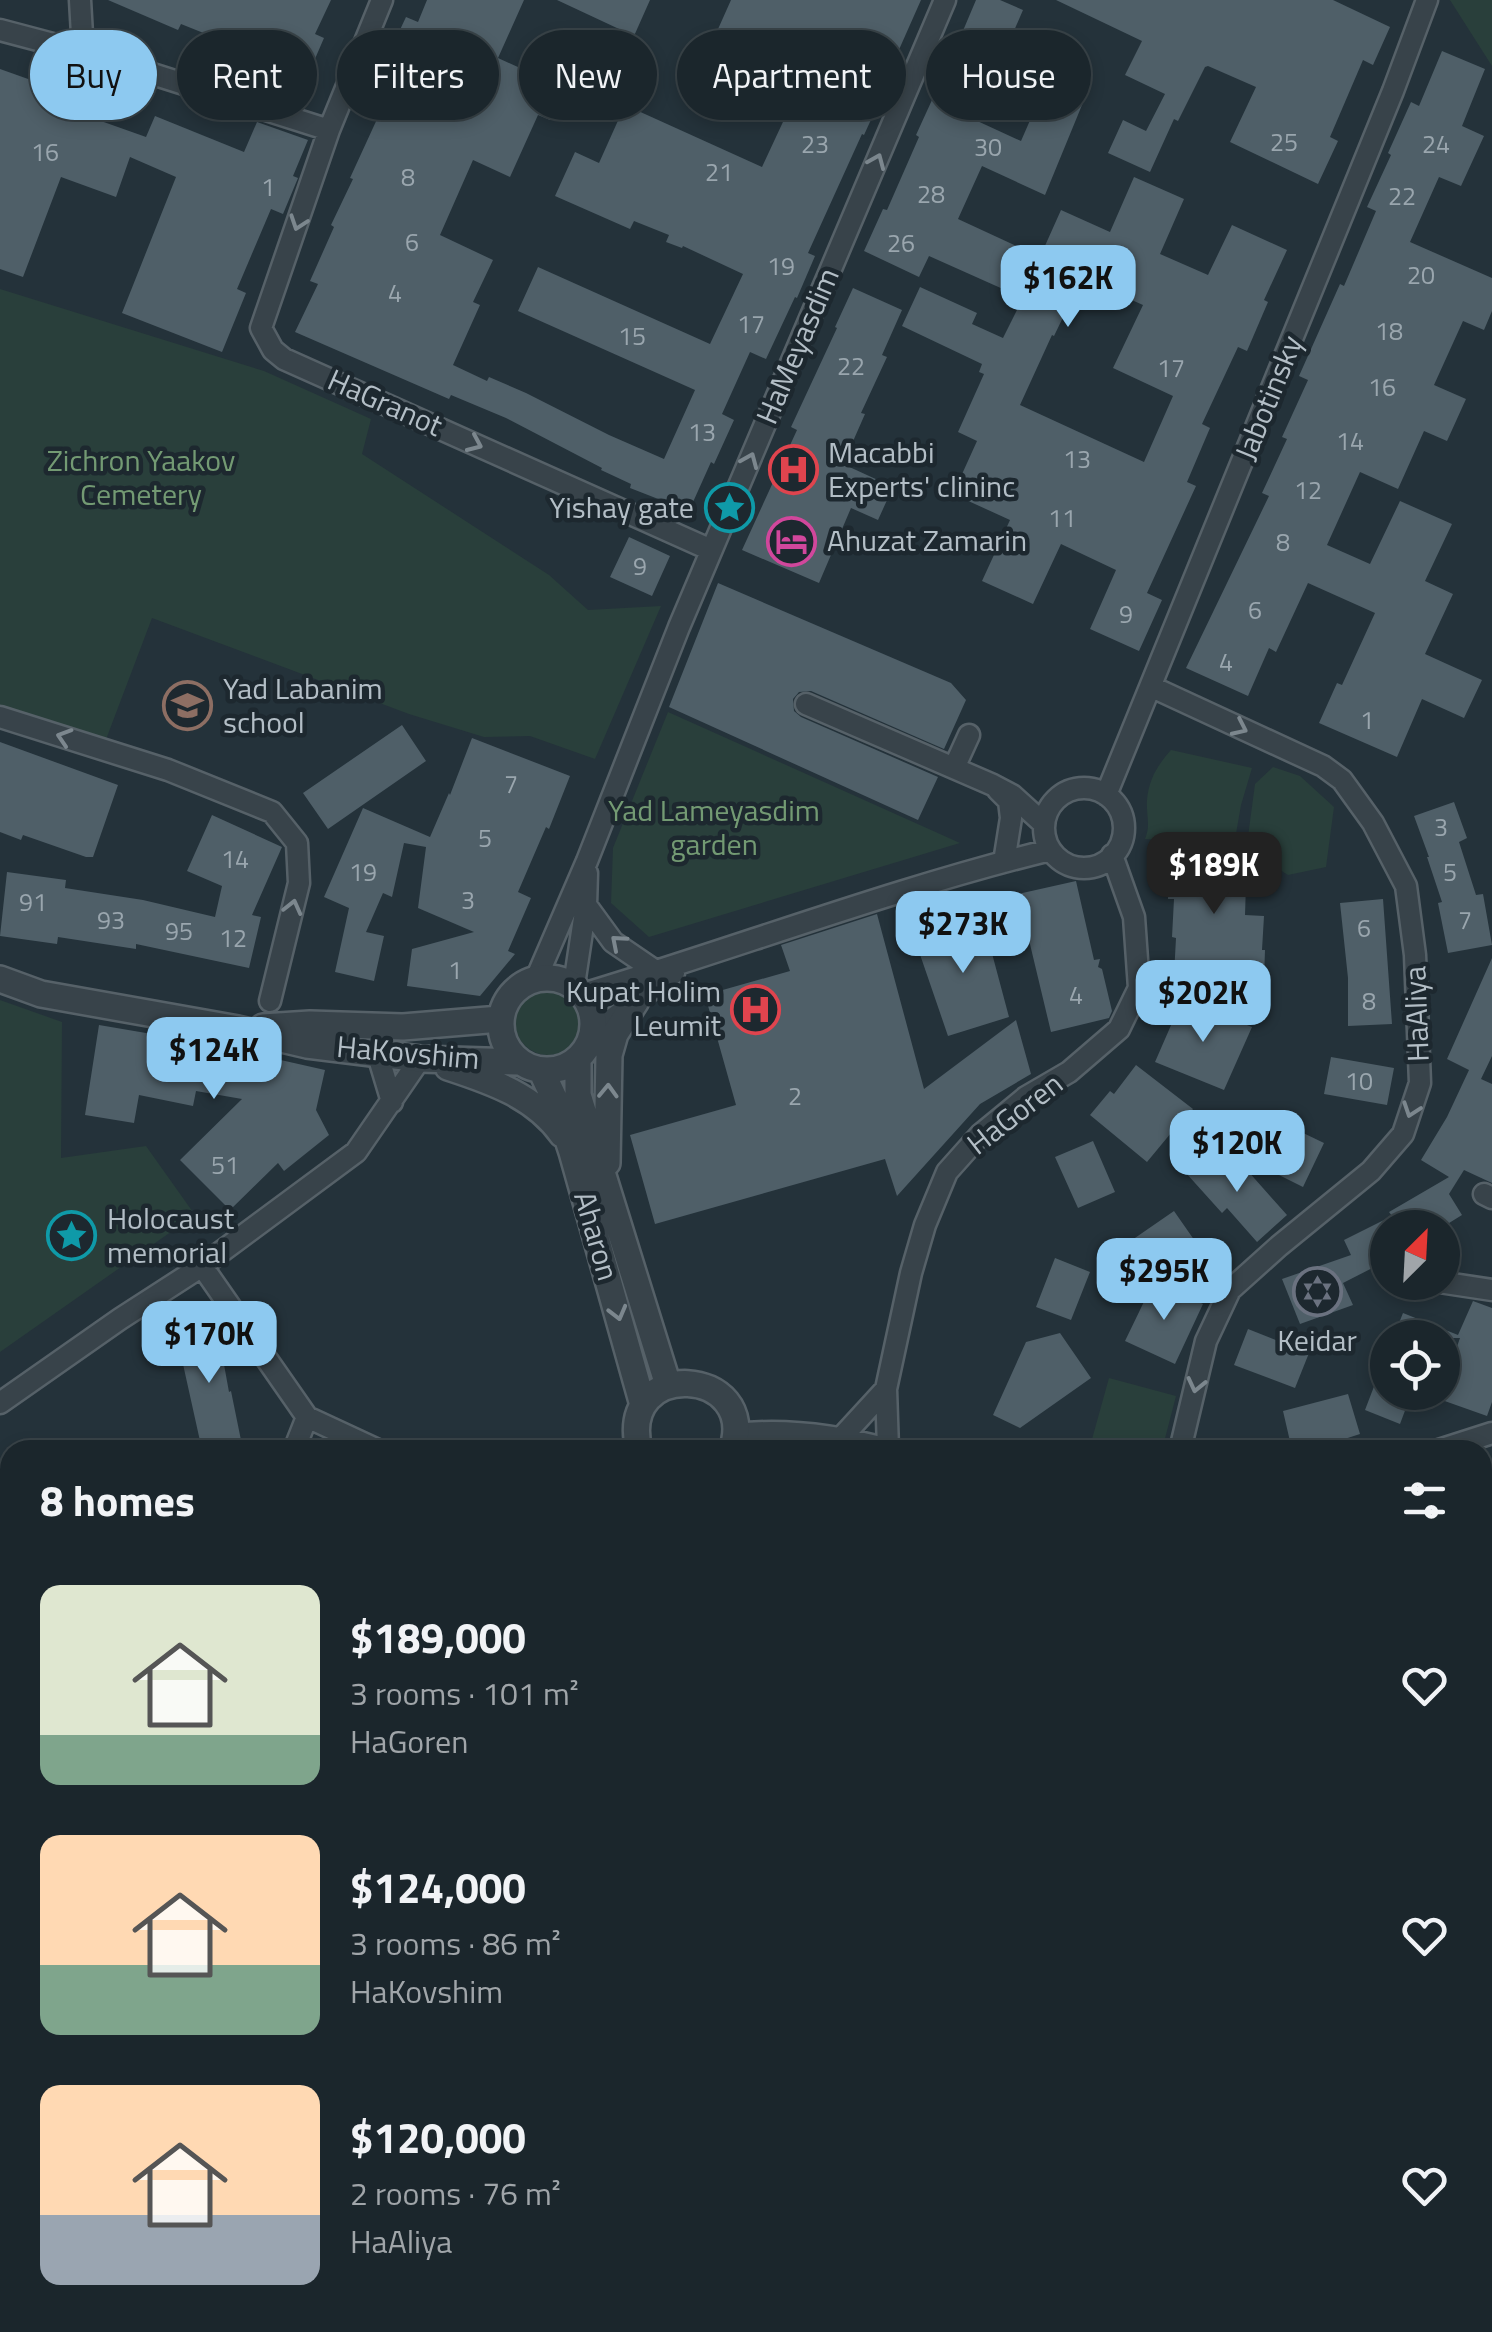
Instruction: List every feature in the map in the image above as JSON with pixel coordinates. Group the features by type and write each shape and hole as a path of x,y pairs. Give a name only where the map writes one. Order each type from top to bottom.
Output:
{"street":[{"path":"80,0 82,30"},
{"name":"HaGranot","path":"382,0 329,130 261,328 273,350 284,359 712,550"},
{"name":"HaMeyasdim","path":"536,978 587,861 666,658 946,0"},
{"name":"Jabotinsky","path":"1106,795 1427,0"},
{"path":"0,30 30,38"},
{"path":"157,75 329,130"},
{"name":"HaAliya","path":"1152,687 1323,766 1342,780 1373,823 1406,886 1415,955 1420,1083 1403,1134 1372,1171 1230,1290 1206,1342 1182,1440"},
{"path":"806,704 994,785 1044,824"},
{"path":"0,716 168,770 272,812 296,844 299,883 270,1002"},
{"path":"954,768 969,734"},
{"path":"994,785 1009,801 1012,818 1004,862"},
{"path":"1072,790 1096,790 1106,795 1120,812 1123,824 1123,835 1112,856 1103,863 1080,868 1058,859 1045,838 1044,824 1053,802 1072,790"},
{"path":"578,989 593,1020 587,1047 578,1058 552,1070 530,1066 504,1043 500,1019 504,1005 522,984 536,978 551,978 578,989 657,972 723,948 1050,850"},
{"name":"HaGoren","path":"889,1440 886,1390 911,1273 947,1172 980,1135 1026,1098 1070,1072 1120,1030 1139,988 1134,917 1112,856"},
{"name":"HaMeyasdim","path":"578,989 587,861"},
{"path":"586,906 613,942 657,972"},
{"path":"592,1034 688,962"},
{"name":"HaKovshim","path":"0,979 41,994 307,1044 530,1066"},
{"path":"606,1188 609,1055 615,1034 636,1002"},
{"name":"HaKovshim","path":"238,1029 310,1024 404,1027 500,1019"},
{"path":"378,1052 392,1102"},
{"path":"0,1403 202,1266 356,1152 420,1058 505,1086 560,1130 572,1152"},
{"name":"Aharon","path":"578,1058 578,1096 668,1385"},
{"name":"Aharon","path":"530,1066 554,1100 572,1152 644,1405"},
{"path":"202,1266 307,1417 356,1440"},
{"path":"1460,1285 1492,1290"},
{"path":"637,1440 637,1420 644,1405 654,1393 684,1382 714,1390 725,1401 733,1414 734,1440"},
{"path":"840,1438 886,1390"},
{"path":"298,1440 307,1417"},
{"path":"740,1440 769,1430 849,1440"}],"green space":[{"path":"1450,0 1492,0 1492,66"},
{"name":"Zichron Yaakov Cemetery","path":"0,289 264,371 371,419 362,454 549,575 588,610 661,606 595,759 530,736 484,737 409,714 152,618 105,742 0,705"},
{"name":"Yad Lameyasdim garden","path":"668,712 960,843 649,937 611,903 613,848"},
{"path":"1171,750 1252,768 1234,845 1145,839 1150,786"},
{"path":"1273,767 1300,776 1334,807 1326,867 1288,875 1247,844 1255,784"},
{"path":"548,989 571,999 581,1022 571,1045 548,1055 525,1045 515,1022 525,999"},
{"path":"0,1000 62,1022 61,1158 146,1146 195,1215 0,1352"},
{"path":"1109,1378 1176,1396 1165,1440 1092,1440"}],"building":[{"path":"108,0 331,0 317,30 196,30 181,24 178,30"},
{"path":"427,0 524,0 499,56 499,30 400,30 406,17 418,22"},
{"path":"557,0 650,0 637,30 621,30"},
{"path":"731,0 921,0 906,34 906,30 718,30"},
{"path":"976,0 1000,0 1023,10 1014,30 963,30"},
{"path":"1056,0 1333,0 1390,27 1373,65 1363,60 1330,137 1338,141 1318,184 1230,142 1256,87 1208,66 1178,121 1174,119 1150,172 1108,153 1123,120 1146,131 1165,94 1125,75 1142,41"},
{"path":"317,35 324,38 317,54"},
{"path":"1442,51 1485,69 1462,126 1484,136 1461,186 1439,177 1410,242 1492,278 1492,311 1484,330 1463,321 1434,385 1466,399 1447,441 1424,431 1398,489 1360,472 1327,545 1370,564 1400,501 1452,524 1425,581 1453,594 1425,654 1482,680 1464,718 1422,699 1397,757 1319,723 1337,683 1342,685 1375,613 1308,583 1276,652 1269,648 1248,696 1186,668 1269,496 1262,493 1308,380 1299,376 1376,211 1367,207 1391,155 1388,153 1411,102 1419,106"},
{"path":"499,58 519,68 519,120 536,120 510,177 473,160 440,235 493,260 473,302 480,305 453,365 526,393 664,459 695,390 518,311 538,267 710,344 743,274 666,242 669,235 634,221 630,229 555,196 575,152 599,163 618,120 657,119 762,167 784,120 871,120 808,253 815,256 766,359 750,352 722,414 734,420 689,511 630,488 631,484 506,418 451,395 449,399 295,332 318,284 310,281 353,179 350,178 377,120 499,120"},
{"path":"0,69 30,80 30,120 98,120 146,137 157,117 244,152 257,122 308,140 283,214 271,209 237,289 246,293 222,352 122,313 176,177 130,157 116,197 61,177 23,277 0,269"},
{"path":"926,113 926,120 975,120 1021,141 1030,120 1076,120 1045,195 982,166 958,219 1040,257 1061,210 1110,232 1134,177 1184,199 1160,254 1208,275 1232,225 1287,250 1247,351 1238,347 1202,424 1210,428 1187,482 1196,486 1147,593 1162,600 1139,651 1090,629 1116,570 1061,544 1033,604 982,581 1010,520 953,494 977,441 958,432 984,374 979,372 982,364 902,326 920,287 977,313 972,324 1003,338 1023,298 929,256 919,277 864,251 883,209 887,210 919,137 916,135","holes":["1082,278 1143,305 1113,368 1173,396 1144,462 1020,405"]},
{"path":"853,288 902,310 843,464 893,487 878,520 851,508 819,583 742,550 797,430 791,427"},
{"path":"629,537 670,556 652,596 610,577"},
{"path":"718,583 951,683 966,700 944,749 811,691 799,692 793,699 794,711 801,717 938,777 918,820 669,707"},
{"path":"402,725 426,761 328,829 303,793"},
{"path":"472,738 570,776 518,892 531,898 508,951 515,954 480,996 407,986 412,949 474,932 418,908 426,847 404,843 392,897 383,893 366,932 384,936 374,981 335,972 349,908 324,897 363,808 430,837"},
{"path":"0,742 118,785 93,857 23,835 21,840 0,832"},
{"path":"1454,802 1467,838 1459,842 1476,895 1483,894 1492,945 1448,953 1438,903 1442,902 1414,816"},
{"path":"212,815 282,847 252,915 261,917 249,968 136,944 136,949 58,937 57,944 0,936 7,872 66,880 65,888 143,900 215,917 222,886 187,871"},
{"path":"1169,851 1247,853 1245,915 1264,916 1264,979 1174,975 1176,938 1172,937 1174,899 1168,899"},
{"path":"1076,881 1094,960 1100,959 1098,967 1102,969 1112,1011 1109,1018 1051,1032 1018,894"},
{"path":"1383,899 1392,1024 1348,1026 1348,978 1340,903"},
{"path":"877,914 924,1089 1016,1020 1031,1074 980,1104 897,1196 885,1159 655,1224 630,1135 736,1105 705,995 790,971 781,945"},
{"path":"982,916 1009,1017 948,1036 914,937"},
{"path":"1492,958 1492,1056 1481,1079 1492,1084 1492,1183 1464,1170 1449,1194 1459,1210 1392,1210 1449,1177 1421,1160 1469,1070 1447,1059"},
{"path":"1182,1000 1252,1027 1224,1090 1155,1062"},
{"path":"99,1025 263,1053 325,1070 316,1110 329,1135 284,1171 278,1163 230,1210 180,1160 242,1099 196,1091 193,1106 139,1095 134,1123 85,1115"},
{"path":"1331,1057 1394,1068 1387,1105 1324,1094"},
{"path":"1136,1065 1193,1109 1147,1162 1090,1115 1110,1091 1114,1094"},
{"path":"1272,1118 1324,1143 1303,1187 1251,1161"},
{"path":"1093,1141 1115,1192 1078,1208 1055,1157"},
{"path":"1213,1149 1241,1181 1247,1170 1287,1215 1257,1242 1227,1208 1222,1213 1186,1173"},
{"path":"1174,1211 1197,1244 1157,1274 1132,1240"},
{"path":"1370,1227 1370,1269 1343,1283 1353,1305 1300,1324 1282,1279 1351,1255 1344,1240"},
{"path":"1055,1258 1090,1272 1071,1320 1036,1307"},
{"path":"1154,1281 1203,1304 1175,1364 1125,1341"},
{"path":"1473,1301 1492,1308 1492,1402 1487,1416 1460,1406 1460,1330"},
{"path":"1403,1313 1420,1320 1400,1320"},
{"path":"215,1317 241,1440 200,1440 175,1328"},
{"path":"1248,1329 1309,1353 1295,1388 1234,1365"},
{"path":"1060,1333 1091,1378 1020,1428 993,1415 1026,1342"},
{"path":"1348,1394 1360,1434 1341,1440 1290,1440 1283,1411"},
{"path":"1370,1397 1370,1410 1405,1410 1400,1424 1365,1410"}],"place":[{"name":"Macabbi Experts' clininc","path":"793,470"},
{"name":"Yishay gate","path":"729,508"},
{"name":"Ahuzat Zamarin","path":"792,541"},
{"name":"Yad Labanim school","path":"188,706"},
{"name":"Kupat Holim Leumit","path":"756,1009"},
{"name":"Holocaust memorial","path":"72,1236"},
{"name":"Keidar","path":"1317,1292"}]}
